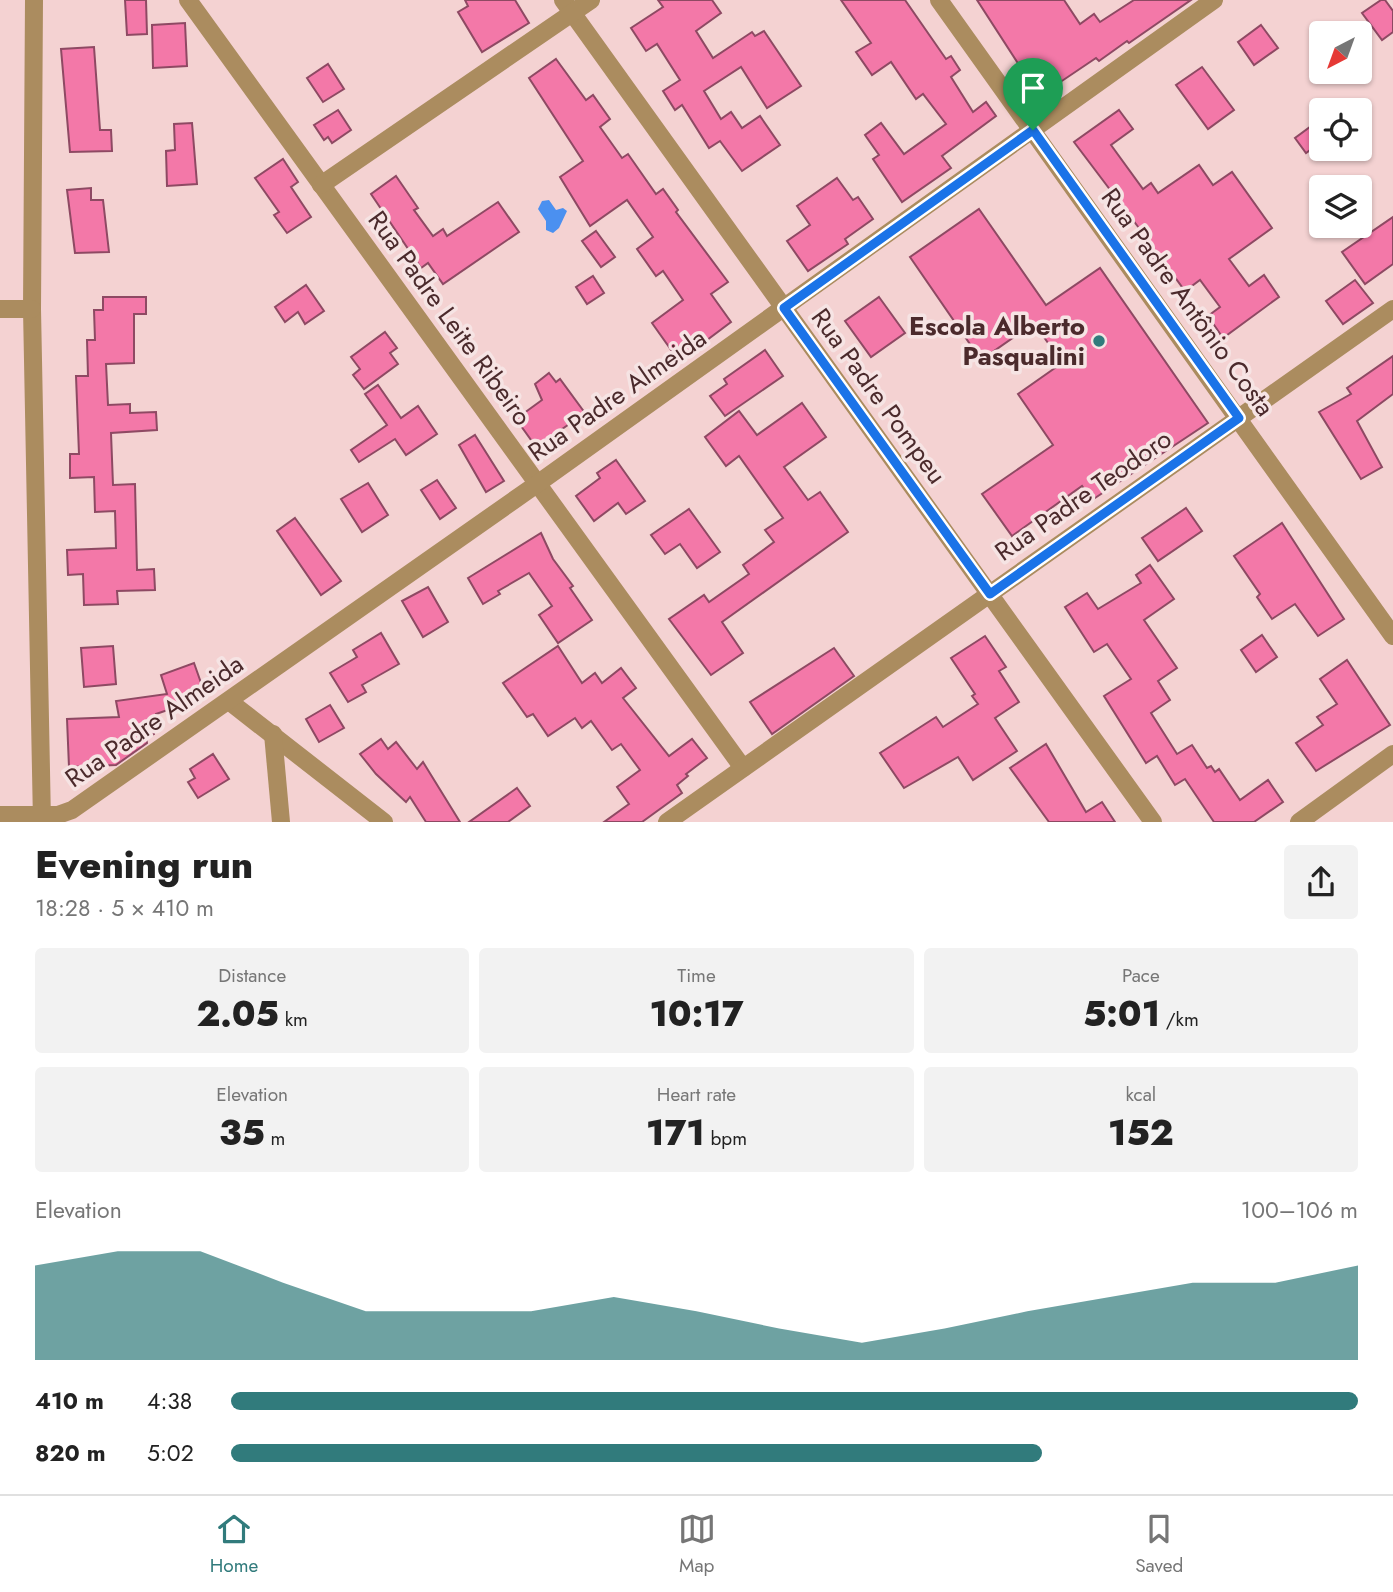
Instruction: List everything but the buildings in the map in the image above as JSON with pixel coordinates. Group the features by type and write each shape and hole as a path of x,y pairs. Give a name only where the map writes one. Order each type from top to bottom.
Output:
{"street":[{"path":"34,0 32,309 42,819"},
{"name":"Rua Padre Leite Ribeiro","path":"188,0 743,768"},
{"path":"321,185 568,6 591,0"},
{"name":"Rua Padre Antônio Costa","path":"939,0 1393,636"},
{"name":"Rua Padre Almeida","path":"0,815 42,819 72,810 230,702 1213,0"},
{"name":"Rua Padre Pompeu","path":"568,6 1153,822"},
{"path":"0,309 32,309"},
{"name":"Rua Padre Teodoro","path":"667,822 1393,309"},
{"path":"230,702 384,822"},
{"path":"273,734 281,822"},
{"path":"1299,822 1393,754"}],"water":[{"path":"549,200 556,210 563,208 567,211 559,228 553,233 546,230 546,221 538,209 542,201"}],"place":[{"name":"Escola Alberto Pasqualini","path":"1099,341"}],"route":[{"path":"1033,130 1239,418 990,594 784,308 1033,130"}]}
